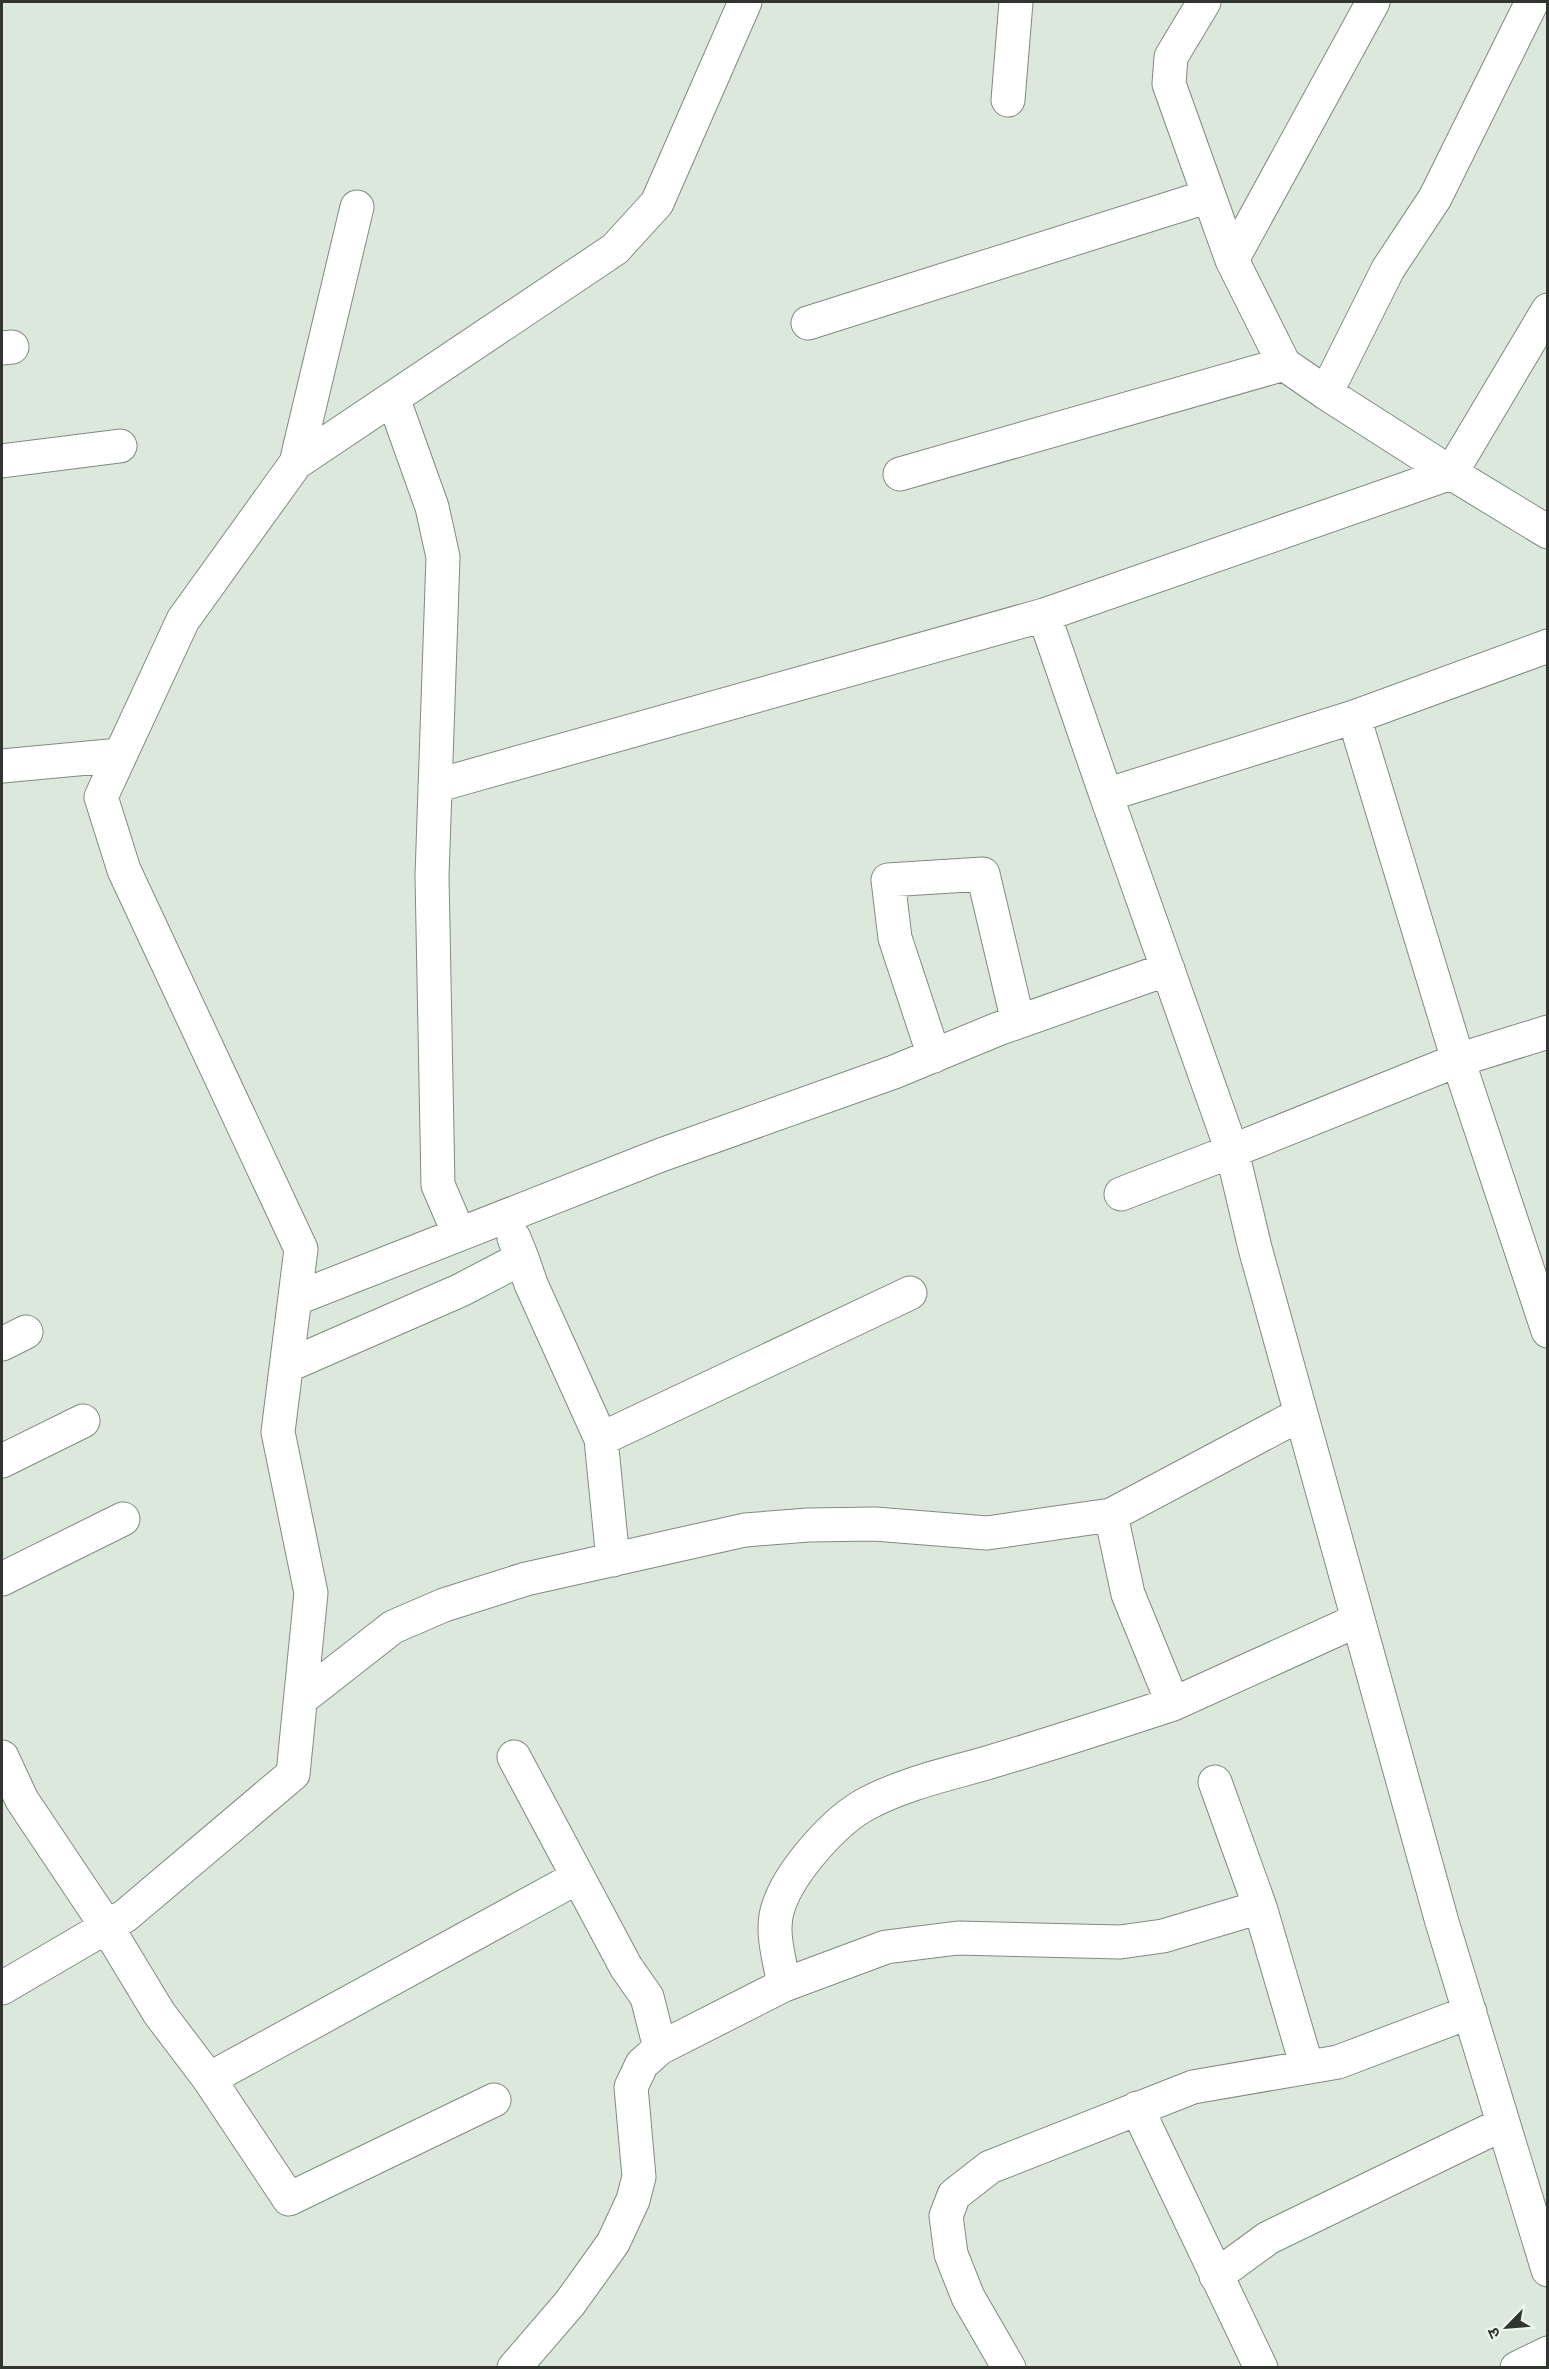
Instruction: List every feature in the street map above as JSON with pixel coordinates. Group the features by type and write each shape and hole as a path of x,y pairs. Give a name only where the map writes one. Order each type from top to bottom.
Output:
{"street":[{"path":"2,1988 125,1916 294,1774 311,1593 278,1432 301,1249 124,870 101,797 183,620 296,463 615,249 657,203 745,2"},
{"path":"1008,100 1016,2"},
{"path":"1204,2 1171,57 1170,84 1232,261 1284,364 1451,473 1548,532"},
{"path":"1232,261 1373,2"},
{"path":"1326,393 1388,269 1435,198 1533,2"},
{"path":"808,323 1209,196"},
{"path":"296,463 357,207"},
{"path":"435,786 1044,615 1451,473 1548,310"},
{"path":"900,474 1284,364"},
{"path":"393,398 432,507 443,557 432,876 438,1185 459,1234"},
{"path":"2,461 120,446"},
{"path":"1044,615 1232,1151 1255,1248 1442,1922 1548,2270"},
{"path":"1106,795 1354,717 1547,650"},
{"path":"1354,717 1458,1060 1542,1299 1548,1331"},
{"path":"2,766 120,755"},
{"path":"934,1056 895,938 888,879 983,874 1018,1022"},
{"path":"295,1299 661,1155 894,1072 1018,1022 1168,969"},
{"path":"1120,1194 1458,1060 1548,1032"},
{"path":"505,1217 531,1284 601,1439 613,1560"},
{"path":"287,1365 461,1290 522,1258"},
{"path":"601,1439 910,1293"},
{"path":"301,1699 393,1627 444,1605 526,1579 745,1530 875,1524 987,1533 1111,1515 1301,1414"},
{"path":"2,1461 83,1421"},
{"path":"1111,1515 1128,1594 1173,1704"},
{"path":"2,1579 123,1518"},
{"path":"784,1985 775,1930 777,1909 792,1878 838,1823 867,1803 900,1789 1074,1737 1173,1704 1359,1620"},
{"path":"2,1757 22,1800 107,1927 159,2013 209,2079 289,2199 494,2100"},
{"path":"514,1757 626,1968 647,1996 660,2048"},
{"path":"1215,1782 1260,1907 1307,2067"},
{"path":"209,2079 578,1877"},
{"path":"514,2367 570,2303 613,2243 633,2200 639,2177 631,2087 642,2064 660,2048 784,1985 886,1947 958,1938 1120,1942 1163,1936 1260,1907"},
{"path":"1009,2367 968,2297 951,2254 946,2216 954,2195 990,2166 1193,2087 1338,2062 1470,2012"},
{"path":"1137,2108 1261,2367"},
{"path":"1216,2276 1268,2238 1503,2124"},
{"path":"1517,2367 1548,2354"}]}
